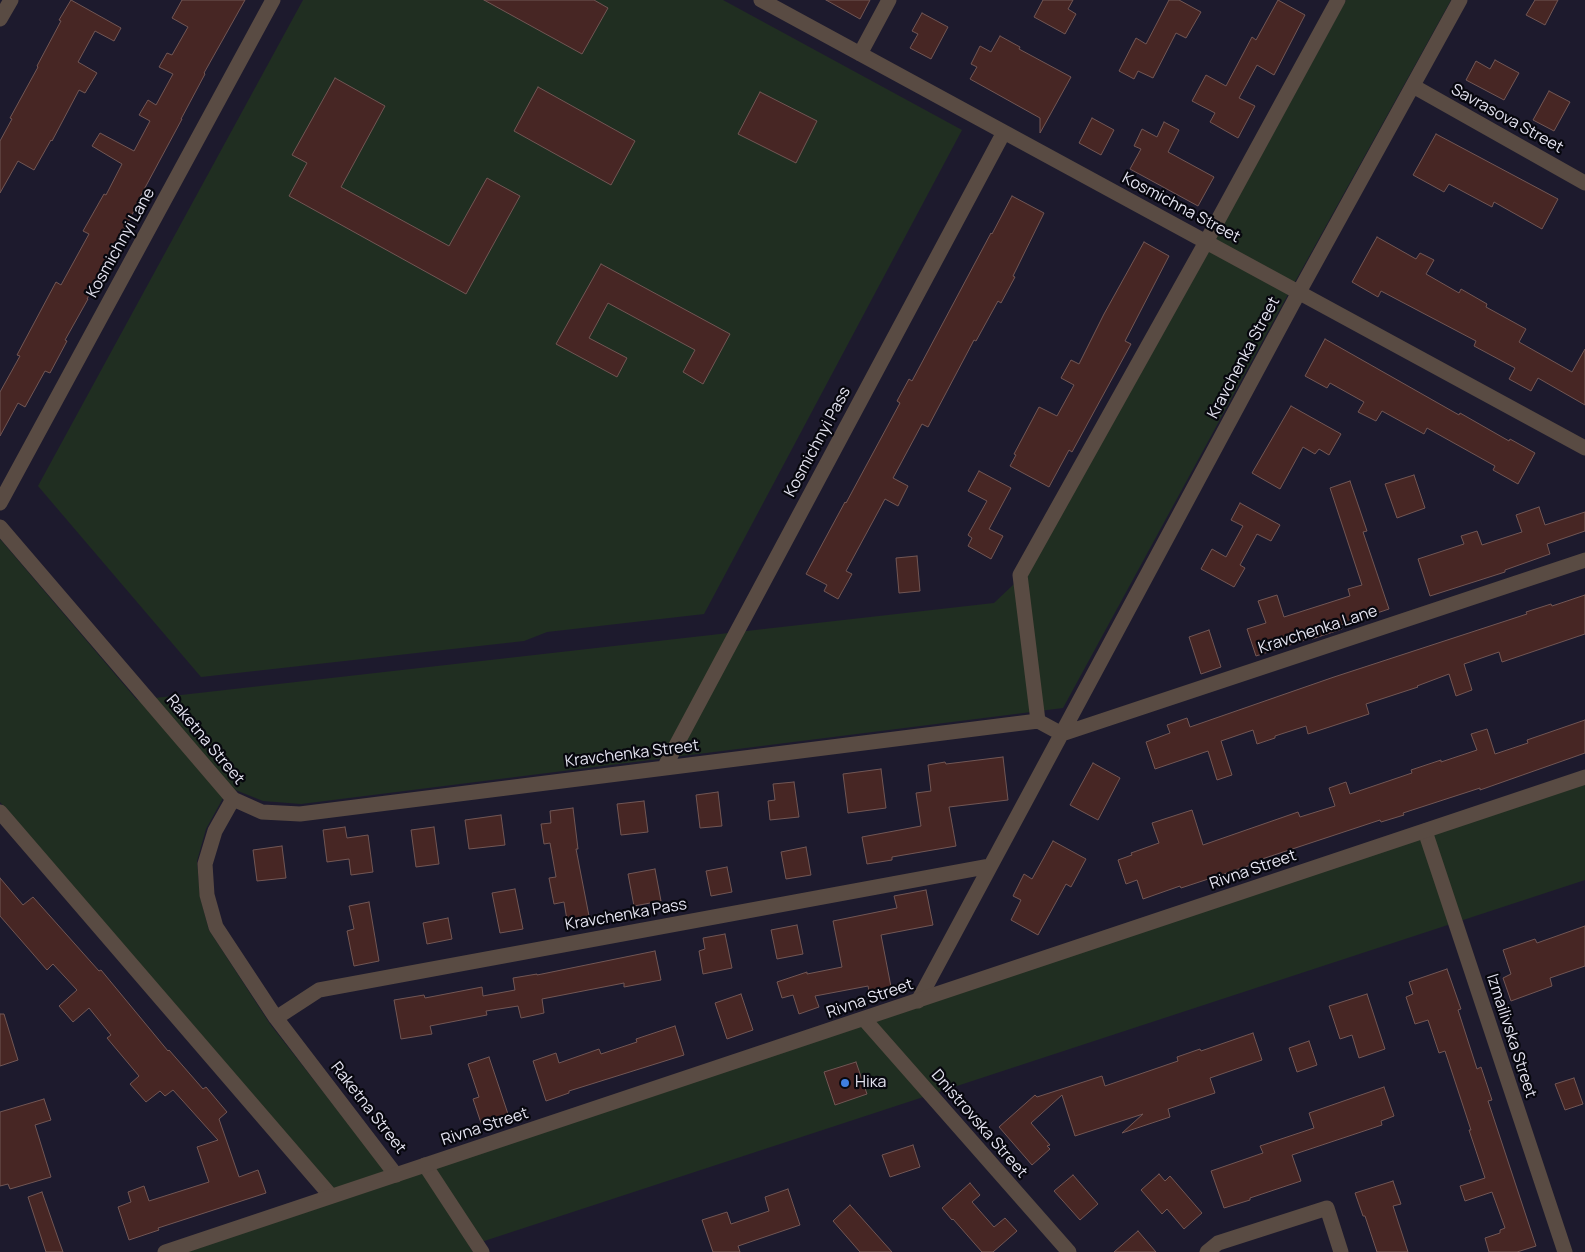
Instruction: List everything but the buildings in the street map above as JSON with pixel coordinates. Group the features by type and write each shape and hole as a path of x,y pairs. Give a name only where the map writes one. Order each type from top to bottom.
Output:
{"street":[{"path":"0,19 11,0"},
{"name":"Kosmichnyi Lane","path":"0,502 274,0"},
{"name":"Kosmichna Street","path":"761,0 1585,448"},
{"path":"860,54 889,0"},
{"path":"1062,734 1038,721 1020,575 1206,242 1338,0"},
{"name":"Kravchenka Street","path":"918,1001 1299,292 1460,0"},
{"name":"Savrasova Street","path":"1413,86 1585,183"},
{"name":"Kosmichnyi Pass","path":"664,768 1004,132"},
{"name":"Raketna Street","path":"0,527 233,799 215,831 205,864 207,895 216,927 276,1018 396,1174"},
{"name":"Kravchenka Lane","path":"1062,734 1585,560"},
{"name":"Kravchenka Street","path":"233,799 262,812 300,814 1038,721"},
{"name":"Rivna Street","path":"165,1252 1585,777"},
{"path":"0,812 331,1196"},
{"name":"Izmailivska Street","path":"1425,830 1564,1252"},
{"name":"Kravchenka Pass","path":"276,1018 319,990 990,866"},
{"name":"Dnistrovska Street","path":"864,1019 1069,1252"},
{"path":"425,1165 482,1252"},
{"path":"1207,1252 1218,1243 1327,1208 1341,1252"}],"green space":[{"path":"303,0 723,0 962,130 704,614 547,632 524,641 201,677 38,486"},
{"path":"1346,0 1451,0 1063,708 301,804 263,801 233,789 223,798 206,829 197,861 200,897 209,930 270,1024 393,1181 1585,781 1585,880 469,1246 473,1252 183,1252 341,1198 0,802 0,539 137,700 994,603 1031,568 1216,238"}],"place":[{"name":"Ніка","path":"845,1083"}]}
